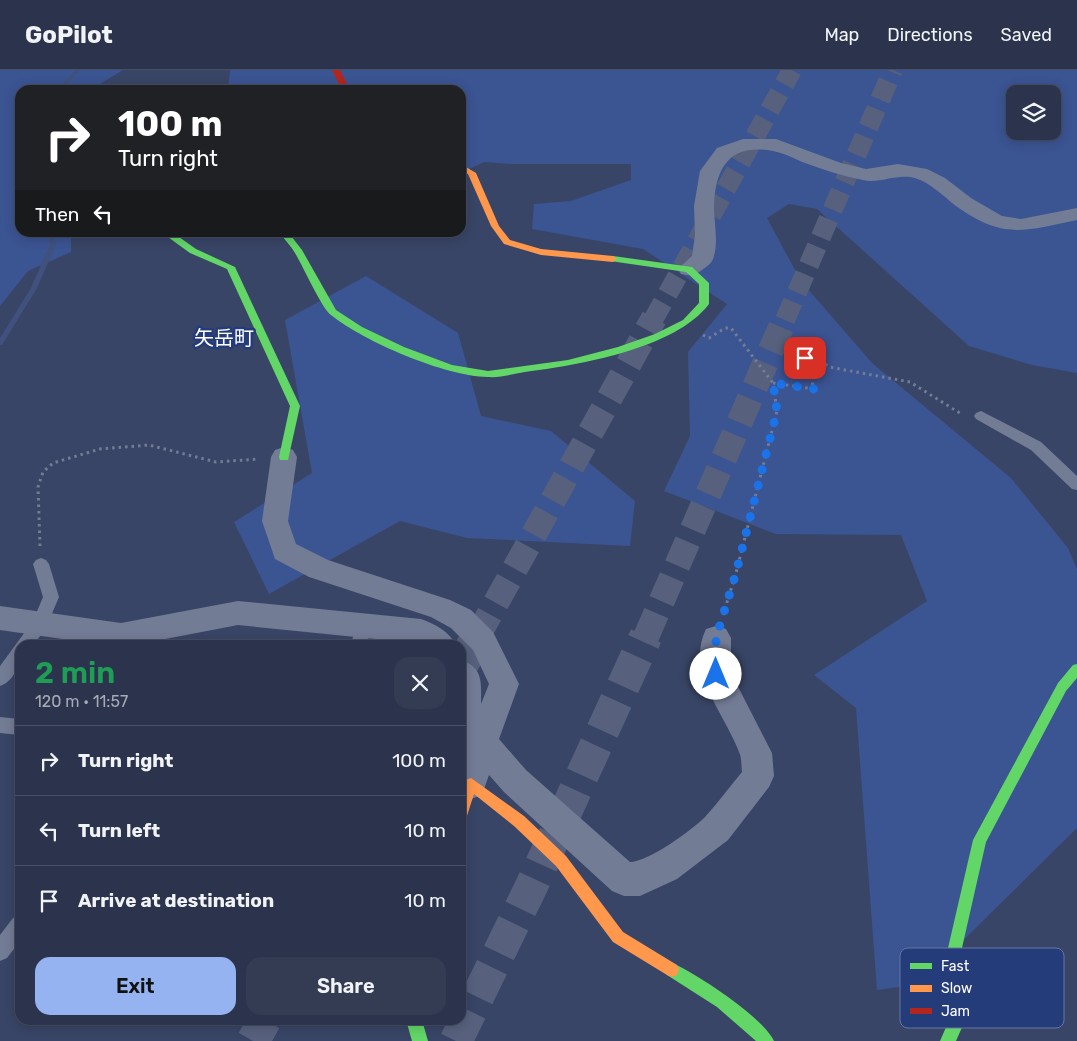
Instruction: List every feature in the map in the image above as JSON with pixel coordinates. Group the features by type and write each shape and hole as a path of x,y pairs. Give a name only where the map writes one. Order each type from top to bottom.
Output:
{"street":[{"path":"336,70 344,85"},
{"path":"690,269 702,259 706,235 704,206 710,171 724,152 744,145 776,145 834,167 866,175 898,170 920,173 938,182 964,202 997,222 1021,225 1077,214"},
{"path":"287,237 298,250 332,312 359,329 401,349 451,368 488,374 568,363 620,350 679,326 686,322 704,304 704,283 690,269 654,263 541,252 507,242 495,226 472,173 466,169"},
{"path":"172,237 193,251 232,267 295,406 284,457 275,521 285,551 319,569 440,608 461,620 483,640 504,684 482,743 466,800"},
{"path":"0,618 31,635 120,634 238,613 362,635 421,631 434,640"},
{"path":"466,679 466,724 482,743 516,781 624,879 640,879 665,867 716,829 758,776 756,753 716,674 716,638"},
{"path":"955,948 980,840 1062,687 1077,669"},
{"path":"472,784 518,821 560,862 618,937 712,994 757,1031 766,1041"},
{"path":"415,1025 420,1041"},
{"path":"948,1041 954,1028"}],"lane":[{"path":"981,416 1036,446 1077,485"},
{"path":"31,635 51,597 41,564"},
{"path":"0,679 15,658"},
{"path":"0,725 15,726"},
{"path":"0,951 15,932"}],"path":[{"path":"679,326 709,338 725,328 731,328 773,383 777,411 736,573 716,638"},
{"path":"773,383 814,389 805,358 812,355 829,367 910,382 964,416 981,416"},
{"path":"41,564 38,487 43,472 53,463 100,449 149,445 216,462 284,457"}],"shaded area":[{"path":"0,70 123,70 98,85 15,85 15,237 71,237 71,252 28,271 0,306"},
{"path":"230,70 1077,70 1077,373 1032,365 969,346 817,209 789,204 767,218 801,281 872,363 1011,478 1068,548 1077,569 1077,828 955,948 900,948 900,987 877,990 856,708 814,675 927,601 901,535 776,534 664,491 690,436 688,352 727,304 643,249 532,229 534,204 571,201 631,180 631,164 510,164 484,162 466,171 466,85 228,85"},
{"path":"366,276 458,333 481,416 551,431 635,501 630,546 467,538 400,521 269,594 234,522 312,473 285,320"}],"waterway":[{"path":"64,85 78,70"},
{"path":"0,343 34,288 53,244 52,237"}],"tunnel":[{"path":"653,320 792,70"},
{"path":"785,320 893,70"},
{"path":"477,637 654,318"},
{"path":"646,637 785,318"},
{"path":"466,657 478,636"},
{"path":"466,1020 532,885 646,636"},
{"path":"253,1041 262,1025"},
{"path":"456,1041 464,1025"}],"traffic: fast":[{"path":"172,237 193,251 231,267 295,406 284,457"},
{"path":"287,237 298,250 332,312 359,329 401,349 451,368 488,374 568,363 620,350 658,336 686,322 704,304 704,283 689,269 613,259"},
{"path":"955,948 980,840 1062,687 1077,669"},
{"path":"672,970 722,1002 745,1020 766,1041"},
{"path":"415,1025 420,1041"},
{"path":"948,1041 954,1028"}],"traffic: slow":[{"path":"466,169 472,173 495,226 507,242 541,252 613,259"},
{"path":"466,799 471,784 519,821 561,861 618,937 672,970"}],"traffic: jam":[{"path":"336,70 344,85"}],"district":[{"name":"矢岳町","path":"224,338"}],"route":[{"path":"716,674 716,638 736,573 777,411 773,383 814,389 805,358"}]}
